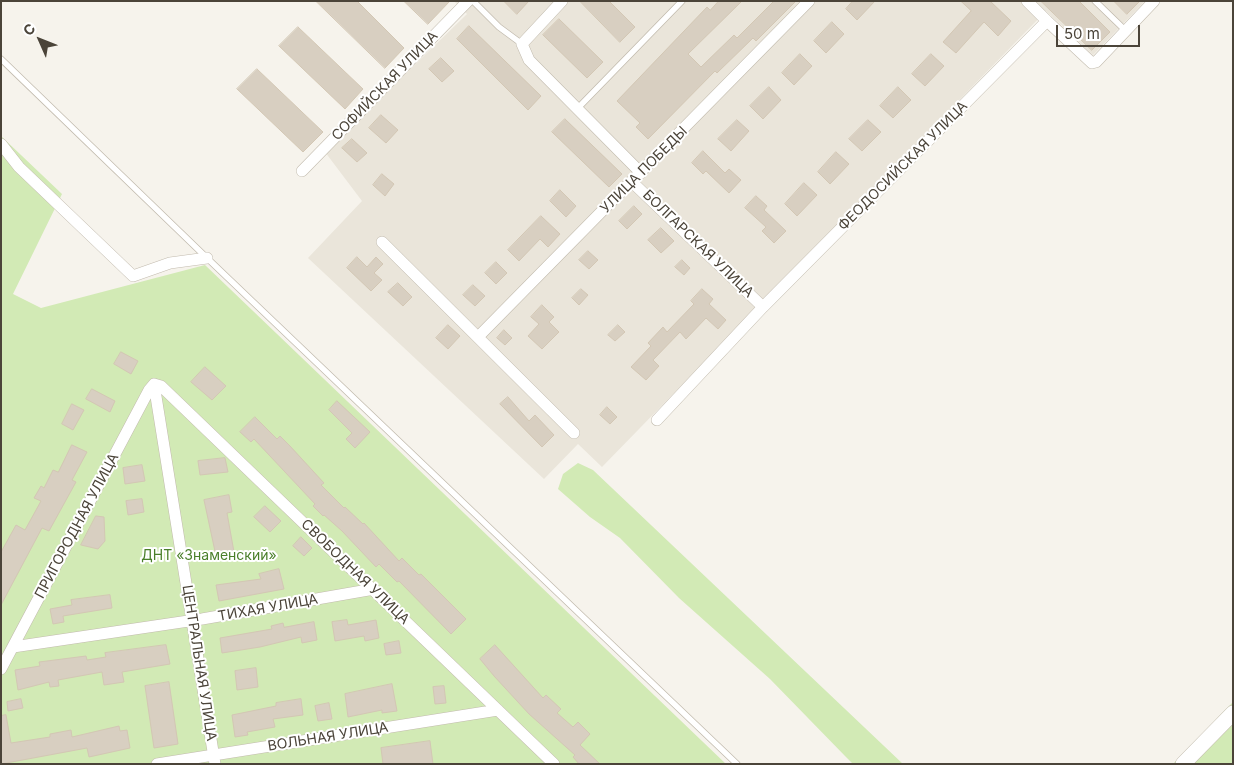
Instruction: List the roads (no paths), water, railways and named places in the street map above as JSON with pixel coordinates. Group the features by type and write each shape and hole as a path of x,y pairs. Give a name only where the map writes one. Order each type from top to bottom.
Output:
{"street":[{"name":"СОФИЙСКАЯ УЛИЦА","path":"302,172 468,1"},
{"path":"562,1 522,44 529,60 641,173"},
{"name":"УЛИЦА ПОБЕДЫ","path":"478,338 809,1"},
{"path":"1027,1 1092,63 1096,62 1154,1"},
{"name":"ФЕОДОСИЙСКАЯ УЛИЦА","path":"657,420 763,307 1047,21"},
{"path":"1,144 19,167 133,276 170,263 207,258"},
{"name":"БОЛГАРСКАЯ УЛИЦА","path":"632,182 763,307"},
{"path":"382,242 574,433"},
{"name":"СВОБОДНАЯ УЛИЦА","path":"154,384 161,386 554,764"},
{"name":"ЦЕНТРАЛЬНАЯ УЛИЦА","path":"154,384 215,760"},
{"name":"ПРИГОРОДНАЯ УЛИЦА","path":"1,669 149,390 154,384"},
{"name":"ТИХАЯ УЛИЦА","path":"13,647 193,620 374,589"},
{"name":"ВОЛЬНАЯ УЛИЦА","path":"157,764 215,760 498,710"},
{"path":"1183,764 1233,713"}],"lane":[{"path":"473,1 499,27 522,44"},
{"path":"577,109 682,1"},
{"path":"1095,1 1126,31"},
{"path":"1,59 737,764"}],"park label":[{"name":"ДНТ «Знаменский»","path":"209,556"}]}
